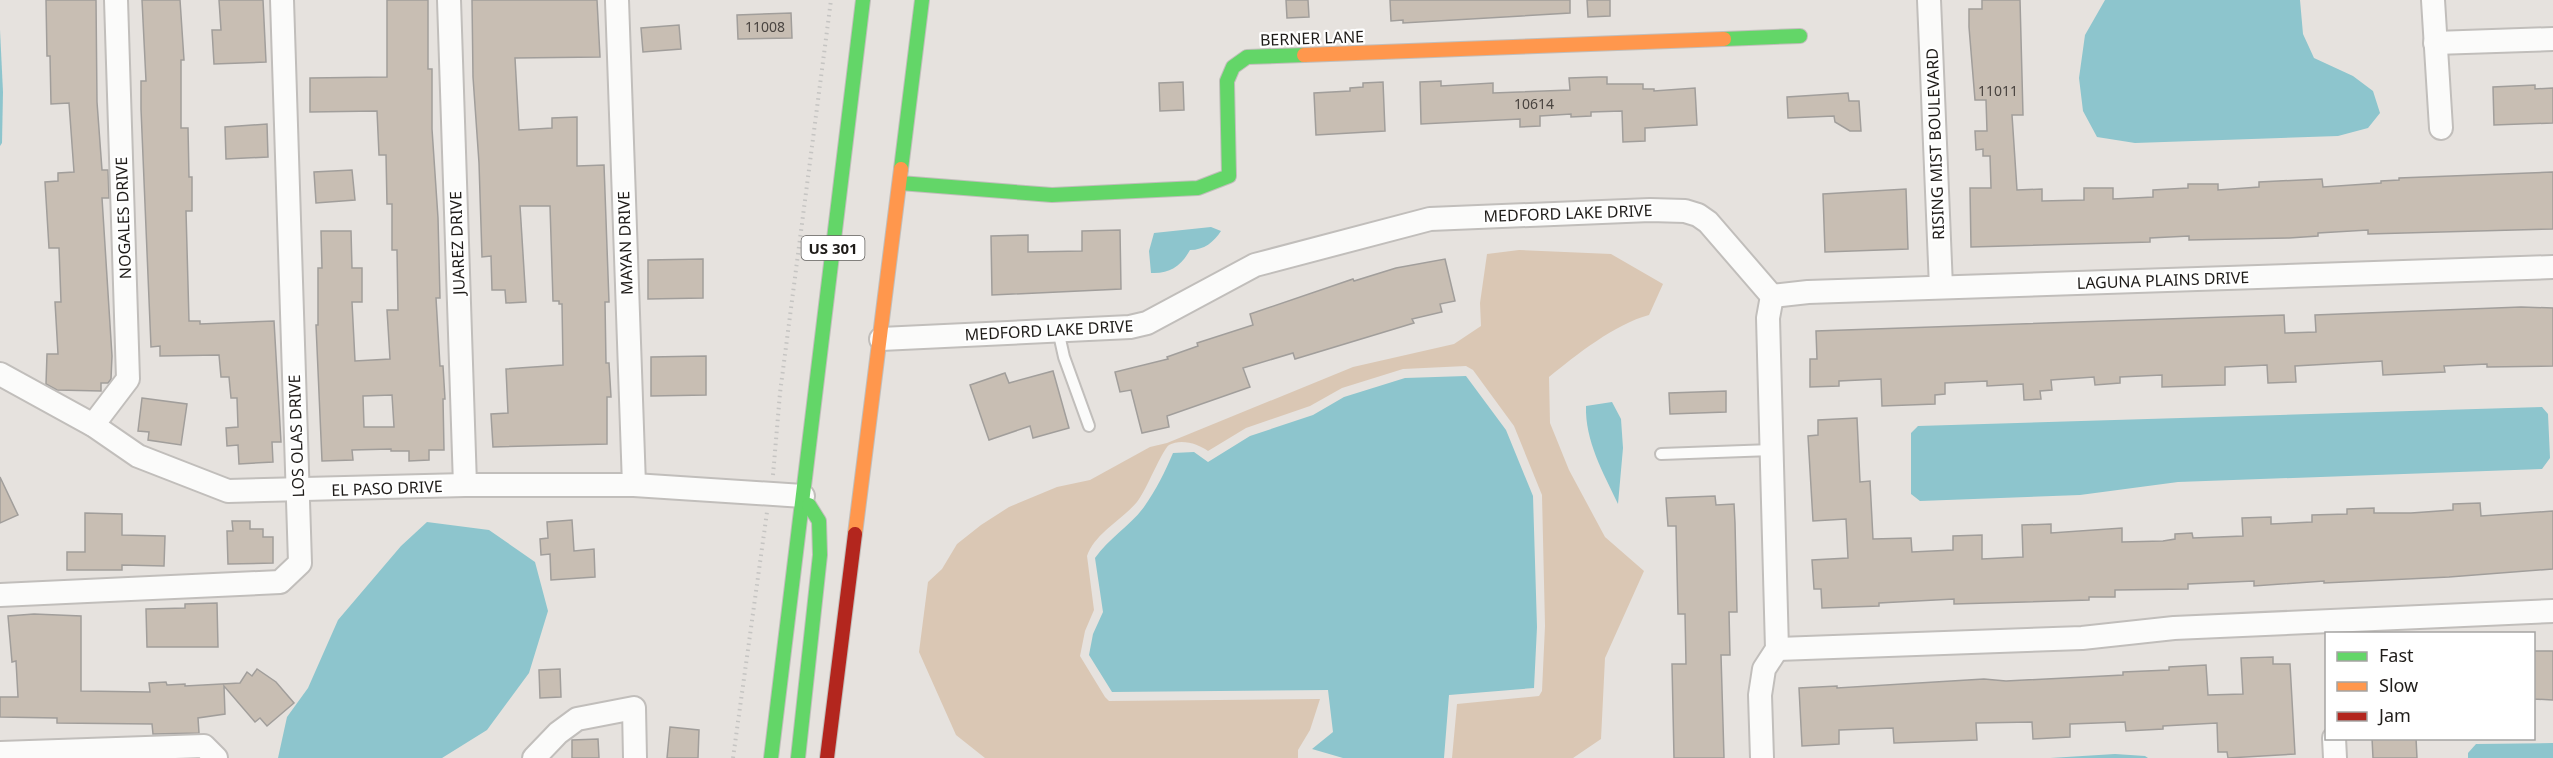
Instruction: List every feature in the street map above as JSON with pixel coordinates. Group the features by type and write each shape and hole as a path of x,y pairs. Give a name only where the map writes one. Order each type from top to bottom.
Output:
{"main road":[{"name":"US 301","path":"771,758 863,0"},
{"path":"827,758 922,0"},
{"name":"BERNER LANE","path":"900,183 1052,195 1198,188 1228,176 1227,81 1233,68 1246,57 1800,36"},
{"path":"798,758 820,555 819,521 803,496"}],"street":[{"name":"NOGALES DRIVE","path":"93,425 128,379 116,0"},
{"name":"LOS OLAS DRIVE","path":"0,595 279,582 300,563 282,0"},
{"name":"JUAREZ DRIVE","path":"449,0 465,485"},
{"name":"MAYAN DRIVE","path":"617,0 634,485"},
{"name":"RISING MIST BOULEVARD","path":"1929,0 1941,287"},
{"path":"2433,0 2441,128"},
{"path":"2435,43 2553,39"},
{"name":"MEDFORD LAKE DRIVE","path":"881,339 1130,327 1147,323 1256,265 1389,228 1450,217 1639,210 1685,211 1698,214 1772,296"},
{"name":"LAGUNA PLAINS DRIVE","path":"1772,296 1808,292 1941,287 2553,267"},
{"path":"1762,758 1760,695 1764,669 1777,649 1768,318 1772,296"},
{"name":"EL PASO DRIVE","path":"0,374 93,425 138,456 228,491 465,485 634,485 803,496"},
{"path":"1777,649 2082,638 2174,628 2330,628 2553,611"},
{"path":"534,758 558,733 577,719 634,708 635,758"},
{"path":"2334,740 2335,758"},
{"path":"0,753 104,753 204,746 216,758"}],"lane":[{"path":"1058,330 1064,357 1089,426"},
{"path":"1662,454 1772,450"}],"path":[{"path":"774,465 780,393 831,0"},
{"path":"733,758 766,523"}],"shaded area":[{"path":"1519,250 1611,254 1663,284 1649,315 1623,325 1610,333 1549,377 1550,423 1569,470 1605,537 1644,571 1605,658 1601,739 1573,758 1452,758 1457,704 1539,696 1542,691 1545,626 1542,495 1514,426 1473,370 1466,366 1403,369 1342,388 1310,406 1246,428 1208,451 1190,443 1179,442 1169,445 1137,502 1096,540 1087,556 1094,610 1085,631 1080,656 1109,701 1320,699 1310,730 1298,750 1298,758 985,758 956,735 919,652 928,582 942,569 957,544 1009,507 1057,487 1090,480 1150,447 1167,443 1353,367 1454,344 1481,326 1480,303 1487,254"}],"water":[{"path":"2105,0 2300,0 2303,34 2314,58 2353,76 2373,91 2380,113 2368,128 2338,136 2135,143 2097,137 2083,111 2079,78 2085,35"},
{"path":"0,30 3,92 2,143 0,146"},
{"path":"1211,227 1221,231 1212,242 1200,249 1190,250 1174,268 1151,273 1149,251 1154,233"},
{"path":"1466,376 1506,430 1533,496 1537,627 1534,688 1449,695 1444,758 1343,758 1312,749 1333,732 1328,690 1112,692 1089,655 1093,634 1103,612 1095,558 1144,507 1173,453 1194,452 1208,462 1250,436 1313,415 1344,397 1405,378"},
{"path":"1612,402 1621,419 1623,448 1618,504 1596,456 1586,419 1586,406"},
{"path":"2542,407 2548,414 2550,458 2542,469 2178,482 2080,495 1920,501 1911,494 1911,433 1918,426"},
{"path":"427,522 489,530 535,562 548,611 529,673 487,730 442,758 278,758 287,717 308,688 338,620 401,546"},
{"path":"2553,743 2553,758 2468,758 2468,753 2476,744"},
{"path":"2115,754 2148,758 2050,758"}],"building":[{"path":"46,0 96,0 97,102 102,170 108,170 109,198 102,198 112,356 111,379 108,383 101,383 101,391 57,390 46,384 47,354 58,354 55,302 61,302 59,248 49,248 45,182 58,181 58,173 74,172 69,103 51,104"},
{"path":"142,0 180,0 184,60 181,60 181,128 188,128 189,177 192,177 192,211 186,211 189,321 200,321 200,324 274,321 281,442 272,442 273,462 239,464 238,445 227,446 226,428 238,427 237,398 231,398 229,377 221,377 219,355 160,356 160,346 151,347 141,109 141,81 146,81"},
{"path":"219,0 263,0 266,62 214,64 212,30 221,30"},
{"path":"387,0 428,0 428,69 432,69 432,129 438,218 440,298 436,298 440,366 443,366 445,399 443,399 444,450 429,450 429,460 409,461 409,451 391,451 391,449 352,450 353,460 322,461 316,325 318,325 318,268 322,268 321,231 351,231 352,268 362,268 362,302 352,302 355,361 390,359 387,310 398,310 397,250 392,250 392,204 387,204 386,155 379,155 377,111 310,112 310,78 387,77","holes":["392,395 394,427 364,427 363,396"]},
{"path":"472,0 597,0 600,57 515,58 519,130 552,128 552,118 577,117 577,166 604,165 609,302 605,302 606,363 609,363 611,397 607,397 607,444 493,447 491,414 508,413 506,369 563,365 562,304 559,304 559,301 553,301 550,206 520,206 526,302 506,303 505,290 492,290 491,256 482,257 473,77"},
{"path":"1286,0 1308,0 1309,17 1287,18"},
{"path":"1390,0 1570,0 1570,13 1403,23 1403,20 1391,21"},
{"path":"1587,0 1610,0 1610,16 1588,17"},
{"path":"1982,0 2020,0 2023,115 2012,115 2017,190 2042,189 2042,201 2084,200 2084,188 2113,188 2113,199 2153,197 2153,190 2188,188 2188,184 2218,184 2218,190 2259,187 2259,182 2322,179 2323,187 2381,183 2381,181 2399,180 2399,178 2553,172 2553,229 2368,234 2368,230 2318,233 2318,236 2289,238 2189,240 2189,236 2150,238 2150,242 1971,247 1970,188 1991,188 1990,156 1983,156 1983,149 1976,150 1975,131 1987,131 1986,100 1975,100 1969,27 1969,9 1982,9"},
{"path":"791,13 792,38 738,39 737,15"},
{"path":"679,25 681,49 643,52 641,28"},
{"path":"1607,77 1607,84 1643,84 1643,89 1654,89 1654,91 1695,88 1697,125 1645,128 1645,141 1623,142 1622,111 1591,112 1591,116 1571,117 1571,114 1540,116 1540,126 1520,127 1520,119 1421,124 1420,82 1441,81 1441,86 1493,83 1493,93 1570,90 1569,78"},
{"path":"1183,82 1184,110 1160,111 1159,83"},
{"path":"1383,82 1385,131 1316,135 1314,93 1350,91 1350,88 1363,87 1363,83"},
{"path":"2535,85 2535,89 2553,88 2553,123 2494,125 2493,87"},
{"path":"1848,93 1849,101 1859,101 1861,131 1850,131 1835,122 1834,116 1788,118 1787,97"},
{"path":"267,124 268,157 226,159 225,127"},
{"path":"352,170 355,200 316,203 314,172"},
{"path":"1906,189 1908,249 1825,252 1823,194"},
{"path":"1120,230 1121,289 992,295 991,236 1028,235 1028,252 1082,251 1082,231"},
{"path":"703,259 703,298 648,299 648,260"},
{"path":"1445,259 1455,301 1440,304 1442,312 1412,319 1414,323 1295,359 1293,353 1243,368 1250,387 1167,416 1169,427 1142,433 1131,390 1120,392 1115,372 1168,359 1167,357 1198,346 1197,343 1253,325 1250,314 1353,279 1354,281 1396,268"},
{"path":"2521,307 2553,308 2553,366 2487,367 2487,364 2444,366 2445,372 2383,375 2382,361 2295,366 2296,382 2268,383 2267,365 2225,367 2225,385 2162,387 2162,375 2120,377 2120,383 2095,385 2094,377 2051,380 2052,390 2040,391 2041,399 2024,400 2023,384 1987,386 1987,381 1945,383 1945,394 1935,395 1935,404 1882,406 1881,379 1839,381 1839,386 1810,387 1810,359 1817,359 1816,331 2284,315 2285,333 2316,332 2315,315"},
{"path":"706,356 706,395 651,396 651,357"},
{"path":"1053,371 1069,428 1033,438 1030,426 989,440 970,385 1005,373 1009,383"},
{"path":"1726,391 1726,412 1670,414 1669,393"},
{"path":"142,398 187,404 181,445 148,440 149,432 138,431"},
{"path":"1857,418 1860,482 1870,481 1873,539 1911,538 1912,552 1953,550 1953,536 1982,535 1982,559 2023,557 2022,525 2051,524 2051,533 2122,528 2122,542 2163,541 2175,539 2175,534 2192,533 2193,538 2243,536 2242,518 2271,517 2271,524 2312,522 2312,515 2347,514 2347,509 2374,508 2374,513 2411,513 2453,510 2453,504 2480,503 2481,516 2553,511 2553,569 2449,577 2254,586 2254,581 2188,584 2188,589 2115,590 2115,597 2089,597 2089,600 1954,604 1954,599 1879,603 1879,606 1822,608 1821,589 1814,589 1812,560 1848,558 1846,519 1813,521 1808,436 1818,435 1818,420"},
{"path":"0,477 18,515 0,523"},
{"path":"1715,496 1716,505 1734,504 1735,523 1737,612 1729,612 1730,655 1721,655 1724,758 1674,758 1672,664 1686,664 1685,614 1678,614 1676,526 1668,526 1666,498"},
{"path":"85,513 122,514 122,535 165,536 164,566 122,565 122,570 67,570 67,552 85,552"},
{"path":"572,520 574,551 594,549 595,577 551,580 550,554 541,555 540,539 548,538 547,522"},
{"path":"232,521 250,521 250,529 263,529 263,537 273,537 273,563 228,564 227,531 233,531"},
{"path":"217,603 218,647 147,647 146,609 185,608 185,604"},
{"path":"34,614 81,616 81,691 150,692 149,683 166,682 167,685 185,684 185,686 240,683 247,672 252,676 257,669 276,682 294,703 267,726 260,718 255,722 224,686 225,714 198,718 199,733 153,734 152,724 57,723 57,718 0,717 0,697 18,697 16,661 12,662 8,616"},
{"path":"2535,651 2553,651 2553,700 2535,699"},
{"path":"2273,657 2273,664 2290,664 2295,754 2228,758 2227,752 2218,752 2217,723 2126,731 2125,722 2070,724 2070,737 2033,739 2032,722 1976,723 1977,740 1894,743 1893,728 1839,730 1839,744 1802,746 1799,688 2123,675 2123,672 2169,670 2169,667 2206,665 2208,695 2243,694 2241,658"},
{"path":"560,669 561,697 540,698 539,670"},
{"path":"670,727 699,730 698,758 667,758"},
{"path":"598,739 599,758 572,758 572,740"},
{"path":"2372,740 2416,740 2417,758 2373,758"}],"traffic: fast":[{"path":"771,758 863,0"},
{"path":"901,169 922,0"},
{"path":"1724,39 1800,36"},
{"path":"900,183 1052,195 1198,188 1229,176 1227,81 1233,67 1247,57 1304,55"},
{"path":"798,758 820,555 819,521 809,505"}],"traffic: slow":[{"path":"1304,55 1724,39"},
{"path":"855,534 901,169"}],"traffic: jam":[{"path":"827,758 855,534"}]}
